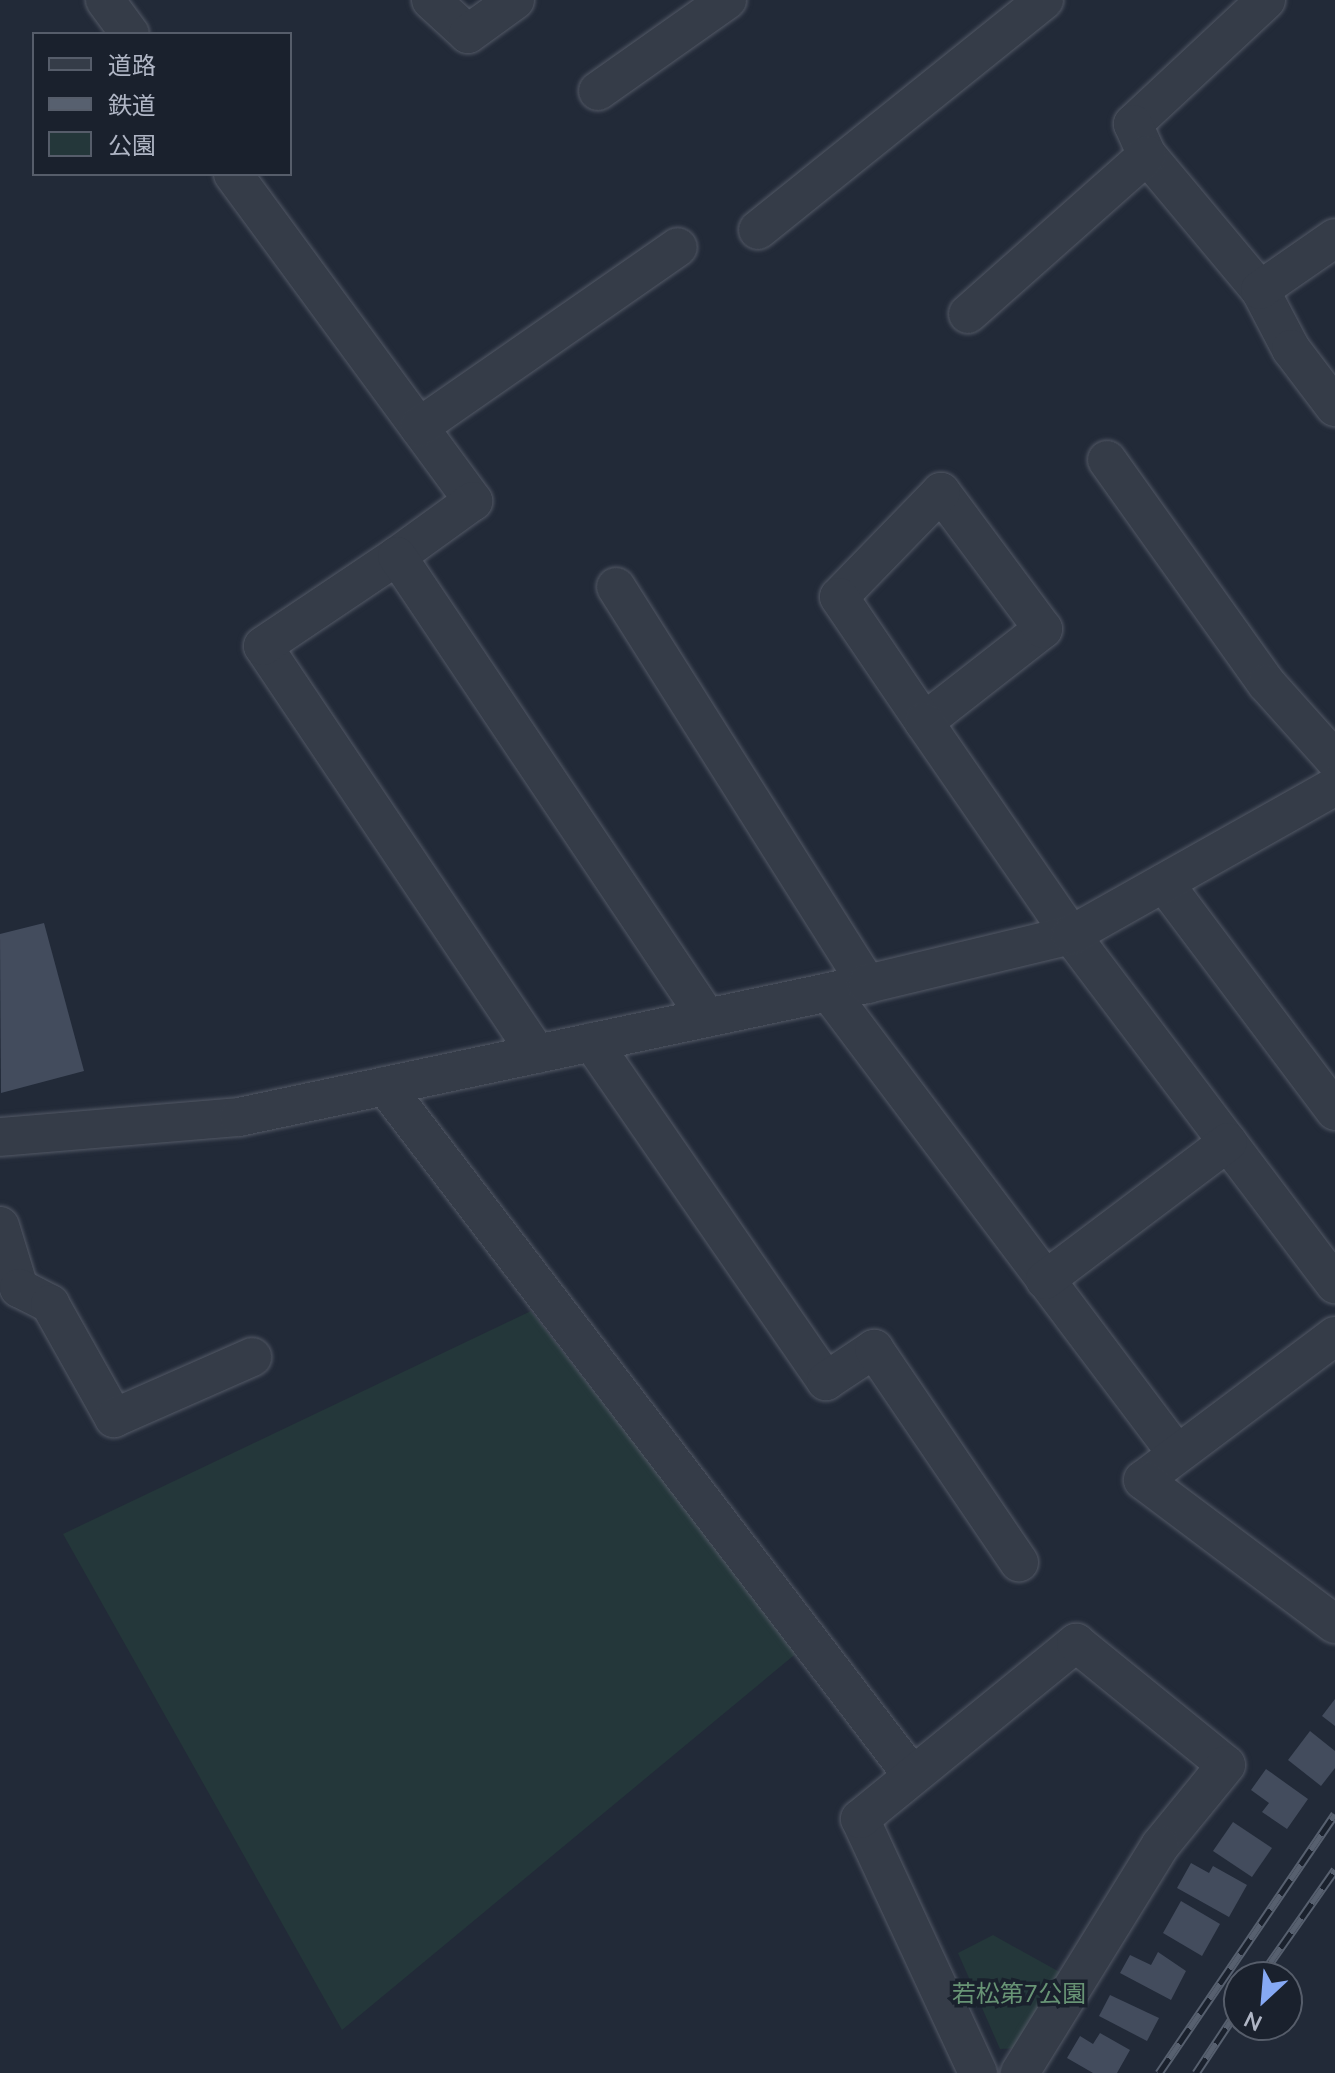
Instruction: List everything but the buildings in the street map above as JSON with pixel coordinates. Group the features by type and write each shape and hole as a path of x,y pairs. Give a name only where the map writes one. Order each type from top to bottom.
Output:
{"street":[{"path":"105,0 129,32"},
{"path":"431,0 468,34 515,0"},
{"path":"598,91 727,0"},
{"path":"758,230 1044,0"},
{"path":"1266,0 1133,124 1147,155 1260,290 1291,349 1335,407"},
{"path":"968,314 1147,155"},
{"path":"234,176 473,501 263,646 537,1054"},
{"path":"1260,290 1335,238"},
{"path":"419,427 678,247"},
{"path":"1107,460 1267,684 1335,760"},
{"path":"924,722 1043,629 941,492 839,597 924,722 1071,935 1228,1142 1330,1268"},
{"path":"397,556 707,1018"},
{"path":"616,587 867,984"},
{"path":"0,1137 239,1117 867,984 1071,935 1335,786"},
{"path":"1164,883 1335,1111"},
{"path":"829,992 1177,1454"},
{"path":"592,1042 826,1381 874,1349 1019,1562"},
{"path":"385,1086 912,1775"},
{"path":"1045,1280 1228,1142"},
{"path":"0,1226 19,1288 50,1304 114,1418 252,1357"},
{"path":"1335,1336 1143,1480 1335,1624"},
{"path":"978,2073 860,1819 1076,1643 1226,1765 1160,1846 1020,2073"}],"green space":[{"path":"531,1311 798,1652 342,2030 63,1534"},
{"name":"若松第7公園","path":"993,1935 1074,1980 1034,2047 1000,2049 958,1953"}],"railway":[{"path":"1159,2073 1335,1814"},
{"path":"1271,1961 1335,1870"},
{"path":"1196,2073 1223,2032"}]}
